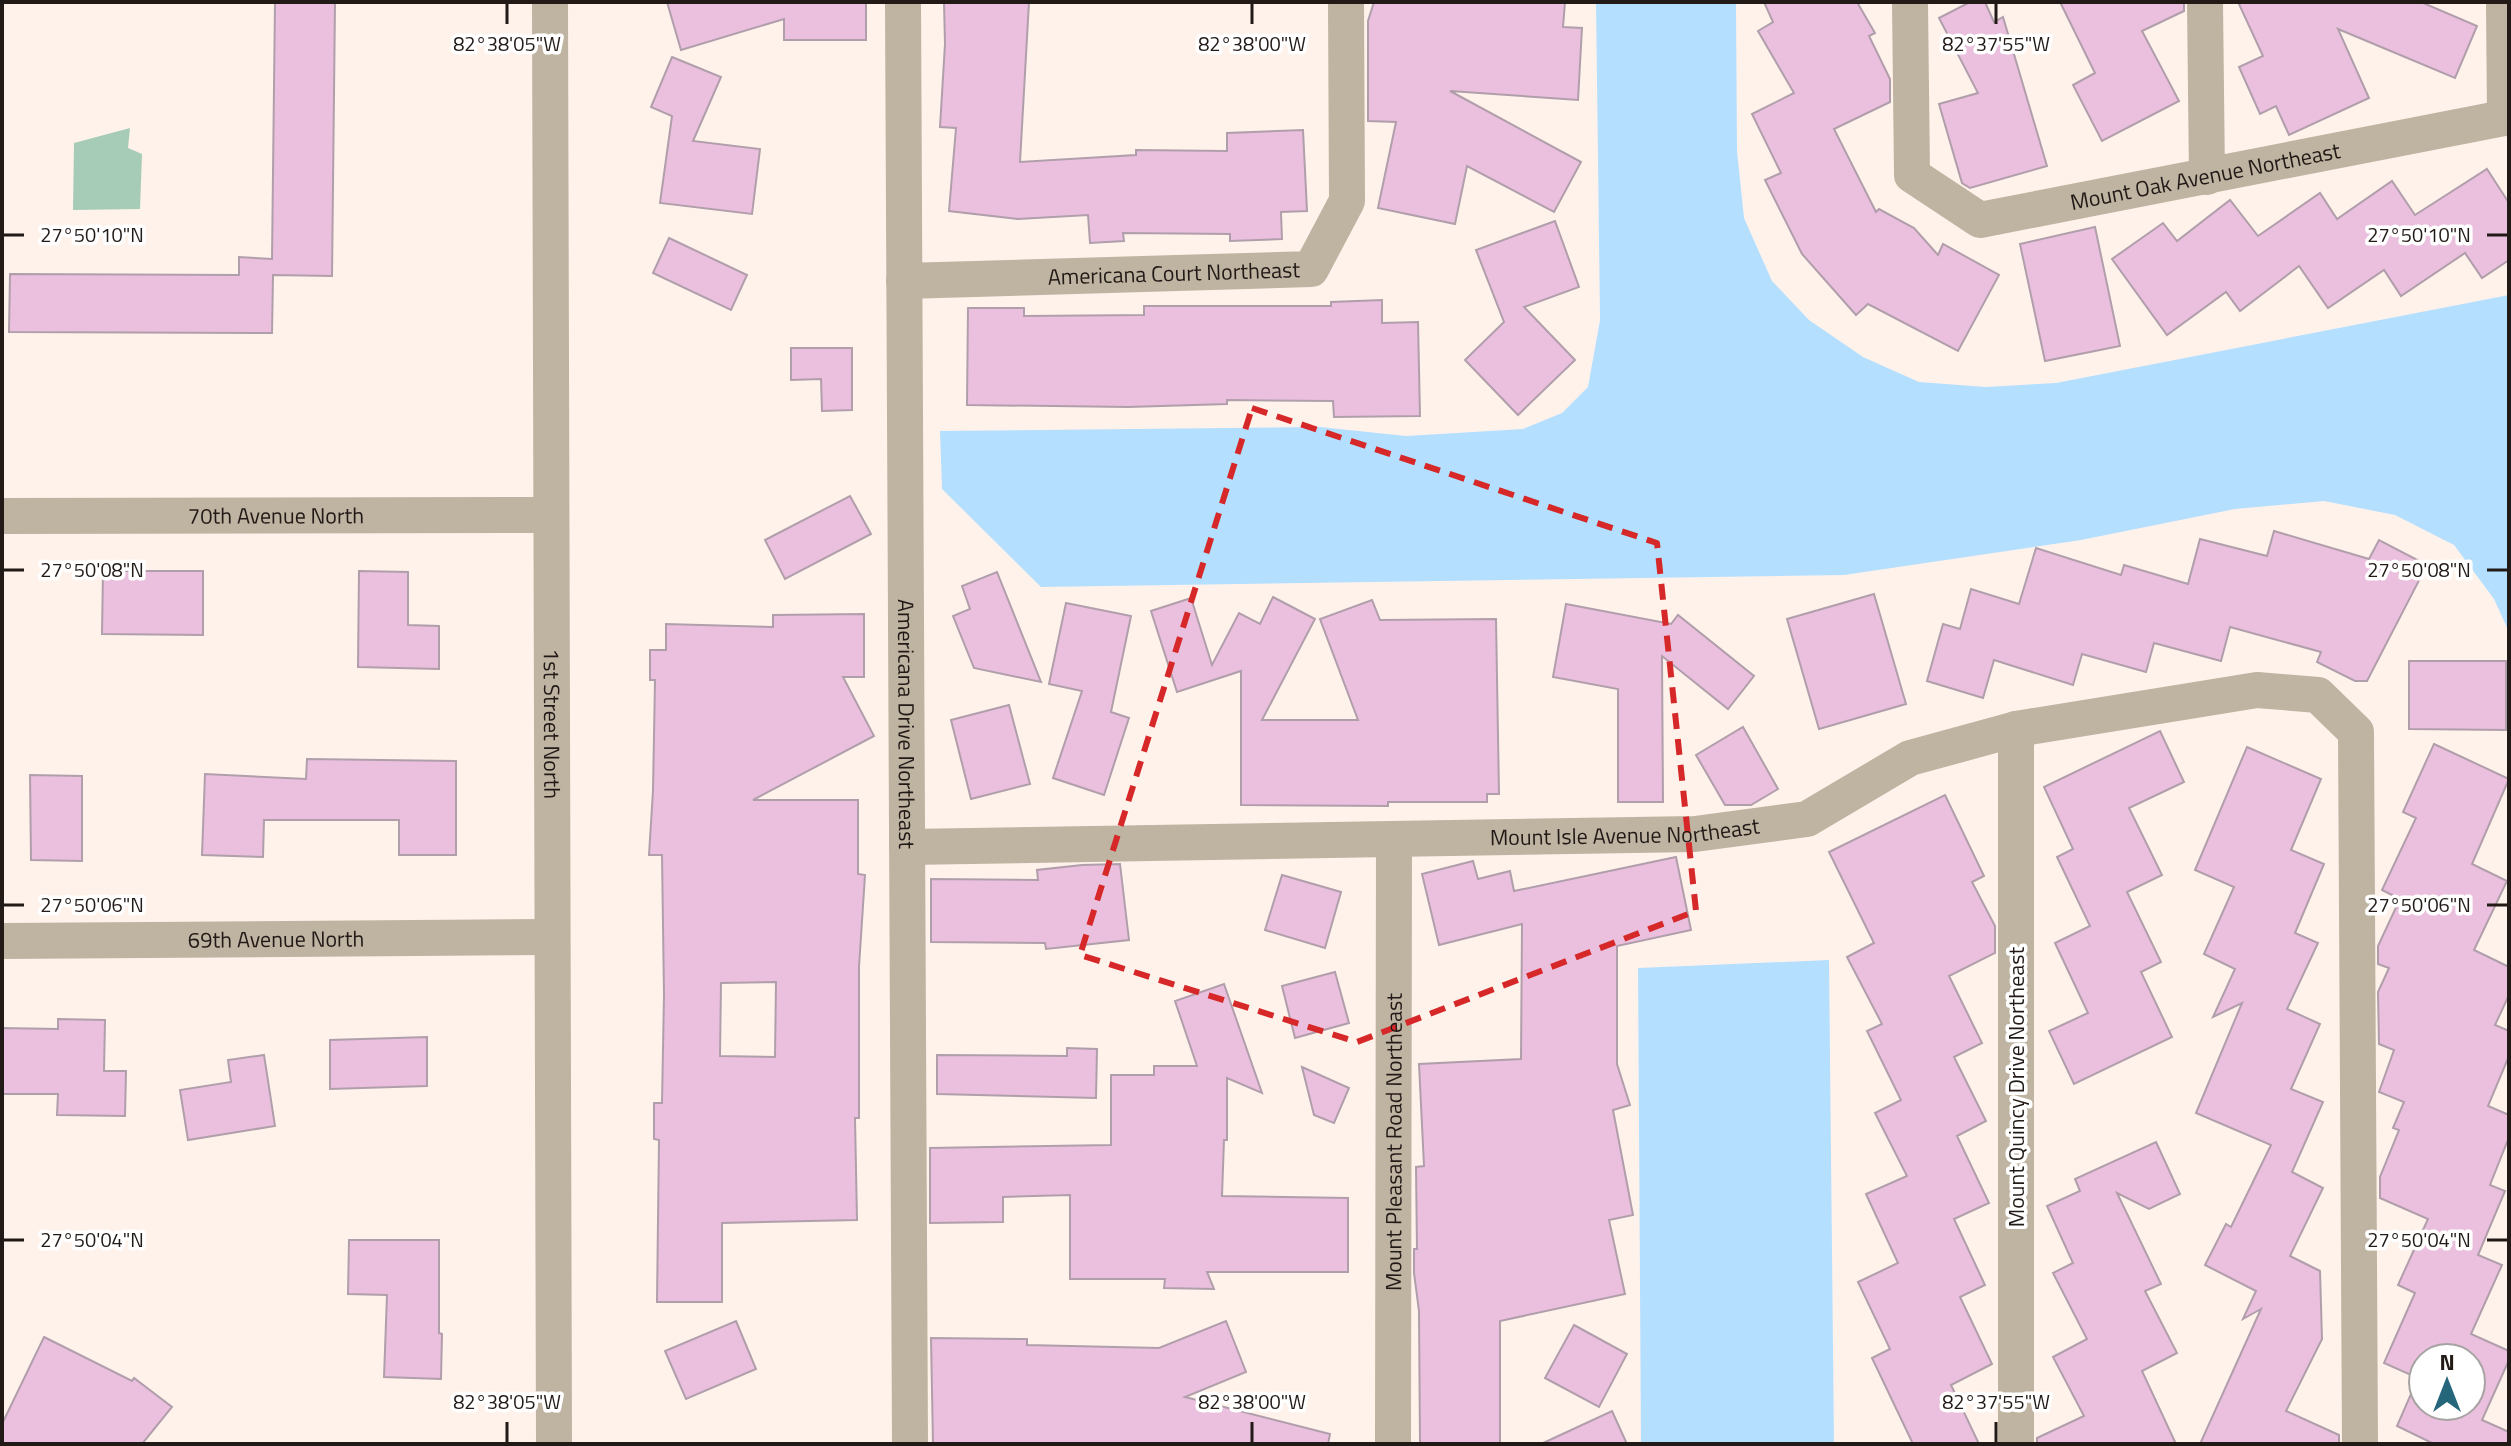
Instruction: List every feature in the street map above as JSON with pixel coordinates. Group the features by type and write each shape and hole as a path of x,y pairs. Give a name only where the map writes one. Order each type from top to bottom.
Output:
{"street":[{"name":"1st Street North","path":"550,2 554,1444"},
{"name":"Americana Drive Northeast","path":"903,2 910,1444"},
{"name":"Americana Court Northeast","path":"904,281 1311,269 1347,201 1346,2"},
{"name":"Mount Oak Avenue Northeast","path":"1910,2 1912,175 1980,220 2507,118"},
{"path":"2205,2 2207,177"},
{"path":"2504,2 2507,118"},
{"name":"70th Avenue North","path":"2,516 551,515"},
{"name":"Mount Isle Avenue Northeast","path":"907,847 1695,834 1807,819 1910,758 2016,729 2257,690 2318,695 2356,732 2360,1444"},
{"name":"Mount Quincy Drive Northeast","path":"2016,729 2016,1444"},
{"name":"Mount Pleasant Road Northeast","path":"1393,1444 1394,840"},
{"name":"69th Avenue North","path":"2,941 551,937"}],"highlighted area":[{"path":"1252,408 1657,543 1696,911 1357,1042 1080,955"}],"green space":[{"path":"130,128 128,148 142,154 140,209 73,210 74,143"}],"water":[{"path":"1596,2 1736,2 1737,151 1744,218 1772,281 1809,320 1863,357 1919,382 1986,387 2056,383 2509,295 2509,632 2494,599 2454,545 2395,515 2324,501 2235,509 2081,540 1844,575 1041,587 942,489 940,431 1320,427 1406,436 1523,429 1562,413 1588,387 1600,320"},
{"path":"1829,960 1834,1444 1641,1444 1638,968"}],"building":[{"path":"275,2 335,2 332,276 273,275 272,333 9,332 10,274 239,275 239,257 272,259"},
{"path":"667,2 866,2 866,40 784,40 784,19 681,50"},
{"path":"944,2 1029,2 1020,162 1136,155 1136,150 1227,151 1227,133 1303,130 1307,211 1281,212 1282,239 1230,241 1230,234 1123,233 1124,241 1090,243 1088,215 1018,219 949,211 956,128 940,127"},
{"path":"1374,2 1565,2 1563,27 1582,28 1578,100 1450,91 1581,162 1554,212 1467,166 1455,224 1378,208 1396,122 1368,121 1368,21"},
{"path":"1764,2 1857,2 1875,33 1869,36 1890,79 1890,102 1834,129 1876,212 1879,209 1914,228 1938,255 1943,244 1999,275 1958,351 1868,304 1856,315 1802,254 1765,180 1781,173 1752,114 1794,93 1758,31 1773,22"},
{"path":"1970,2 1985,2 1994,22 2003,17 2047,166 1970,188 1962,183 1939,104 1978,93 1939,18"},
{"path":"2060,2 2184,2 2184,11 2142,31 2179,101 2102,141 2073,85 2095,73"},
{"path":"2238,2 2421,2 2477,26 2455,78 2338,29 2369,98 2289,135 2276,106 2260,114 2239,67 2263,56"},
{"path":"672,57 721,77 693,141 760,149 752,214 660,203 672,116 651,107"},
{"path":"2487,169 2509,203 2509,260 2482,278 2465,253 2401,296 2384,270 2328,308 2299,266 2240,311 2226,292 2167,335 2112,259 2163,223 2177,241 2230,200 2258,236 2320,193 2337,219 2392,181 2415,215"},
{"path":"1555,221 1579,287 1524,307 1575,360 1518,415 1465,360 1504,322 1476,250"},
{"path":"2095,227 2120,346 2045,361 2020,244"},
{"path":"669,238 747,275 731,310 653,273"},
{"path":"1382,300 1382,323 1418,322 1420,416 1334,417 1333,401 1227,400 1227,404 1128,407 967,405 968,308 1024,308 1024,316 1144,315 1144,306 1331,306 1331,302"},
{"path":"791,348 852,348 852,410 822,411 821,379 791,380"},
{"path":"850,496 871,534 785,579 765,540"},
{"path":"2274,531 2369,559 2379,540 2427,565 2367,681 2355,681 2317,662 2321,652 2230,627 2221,661 2154,643 2146,672 2082,654 2073,685 1994,660 1983,698 1927,681 1943,624 1960,629 1971,589 2019,604 2036,548 2121,575 2124,565 2188,584 2200,539 2267,556"},
{"path":"103,571 203,571 203,635 102,634"},
{"path":"359,571 408,572 408,625 439,626 439,669 358,667"},
{"path":"997,572 1041,682 974,668 953,616 970,609 962,586"},
{"path":"1874,594 1906,704 1819,729 1787,619"},
{"path":"1273,597 1315,619 1262,720 1358,720 1320,619 1372,600 1380,620 1496,619 1499,794 1487,794 1487,802 1388,802 1388,806 1241,805 1241,671 1177,692 1151,611 1191,598 1212,665 1239,613 1260,624"},
{"path":"1066,603 1131,616 1111,712 1129,718 1104,795 1053,778 1082,691 1049,684"},
{"path":"1566,604 1671,624 1678,615 1754,676 1728,709 1662,656 1663,802 1618,802 1618,689 1553,677"},
{"path":"864,614 864,677 843,677 874,736 753,800 858,800 858,874 865,875 859,967 859,1118 855,1118 857,1220 722,1223 722,1302 657,1302 659,1140 654,1139 654,1103 662,1103 664,995 662,855 649,855 655,680 650,680 650,650 666,650 666,624 773,627 773,615","holes":["776,982 775,1057 720,1056 721,983"]},
{"path":"2409,661 2506,661 2506,730 2409,729"},
{"path":"1009,705 1030,784 971,799 951,720"},
{"path":"1743,727 1778,789 1751,805 1725,805 1696,755"},
{"path":"2160,731 2184,782 2129,808 2162,875 2127,892 2161,962 2141,972 2172,1037 2074,1084 2049,1031 2088,1013 2055,943 2090,926 2057,857 2073,849 2044,787"},
{"path":"2434,744 2509,779 2472,864 2507,881 2474,950 2509,967 2509,995 2495,1025 2509,1031 2509,1056 2488,1106 2509,1115 2509,1137 2490,1185 2505,1191 2478,1255 2502,1265 2471,1334 2509,1351 2509,1360 2487,1409 2487,1342 2407,1342 2407,1373 2384,1363 2415,1293 2398,1285 2428,1219 2380,1198 2380,1177 2399,1130 2393,1128 2404,1102 2379,1092 2394,1050 2379,1044 2378,992 2389,968 2378,964 2378,946 2400,899 2382,890 2416,818 2403,812"},
{"path":"2247,747 2321,779 2291,850 2324,864 2295,933 2318,943 2287,1009 2320,1024 2291,1089 2323,1102 2292,1172 2323,1188 2290,1256 2320,1271 2322,1339 2286,1411 2339,1435 2339,1444 2200,1444 2261,1309 2243,1319 2256,1291 2205,1265 2226,1224 2231,1227 2271,1145 2196,1113 2242,1003 2213,1017 2235,969 2204,954 2234,887 2195,870"},
{"path":"307,759 456,761 456,855 399,855 399,820 264,820 263,857 202,855 205,774 306,779"},
{"path":"30,775 82,776 82,861 31,860"},
{"path":"1945,795 1984,876 1972,882 1995,926 1995,953 1949,976 1982,1043 1954,1057 1986,1121 1957,1136 1989,1203 1954,1219 1985,1285 1960,1297 1992,1364 1951,1385 1979,1444 1913,1444 1872,1358 1890,1349 1858,1282 1898,1263 1866,1194 1907,1176 1875,1113 1901,1100 1867,1031 1882,1024 1847,957 1874,943 1829,852"},
{"path":"1676,857 1691,930 1617,946 1617,1064 1630,1105 1613,1110 1633,1215 1609,1220 1625,1294 1500,1321 1500,1444 1420,1444 1419,1311 1414,1273 1414,1249 1417,1249 1416,1167 1424,1166 1419,1064 1521,1059 1522,924 1439,945 1422,874 1473,861 1478,879 1510,871 1514,891"},
{"path":"1120,864 1129,940 1046,949 1045,943 931,942 931,879 1038,880 1037,870"},
{"path":"1282,875 1341,892 1325,948 1265,930"},
{"path":"1335,972 1349,1023 1295,1038 1282,986"},
{"path":"1224,984 1262,1093 1227,1078 1227,1140 1224,1140 1222,1196 1348,1198 1348,1272 1207,1272 1214,1289 1164,1288 1165,1279 1070,1279 1070,1195 1003,1197 1003,1222 930,1223 930,1148 1111,1145 1111,1075 1154,1075 1154,1066 1197,1066 1175,1001"},
{"path":"58,1019 105,1020 104,1071 126,1071 125,1116 57,1115 58,1094 2,1094 2,1028 58,1029"},
{"path":"427,1037 427,1086 330,1089 330,1040"},
{"path":"1067,1048 1097,1049 1096,1098 937,1094 937,1055 1067,1056"},
{"path":"264,1055 275,1126 188,1140 180,1090 231,1082 228,1060"},
{"path":"1302,1067 1349,1088 1334,1123 1314,1115"},
{"path":"2156,1142 2180,1194 2149,1209 2117,1193 2161,1284 2145,1291 2177,1353 2142,1371 2176,1444 2037,1444 2037,1438 2084,1416 2053,1357 2087,1339 2053,1273 2073,1263 2047,1206 2080,1191 2075,1179"},
{"path":"349,1240 439,1240 441,1379 384,1377 387,1295 348,1294"},
{"path":"736,1321 756,1369 686,1399 665,1351"},
{"path":"1226,1321 1246,1372 1185,1397 1330,1434 1328,1444 933,1444 931,1338 1027,1339 1027,1345 1159,1348"},
{"path":"1574,1325 1627,1354 1599,1407 1545,1378"},
{"path":"44,1337 132,1381 134,1378 172,1407 142,1444 2,1444 2,1424"},
{"path":"2407,1403 2407,1422 2486,1422 2509,1432 2509,1444 2434,1444 2397,1426"},
{"path":"1612,1411 1627,1444 1541,1444"}]}
